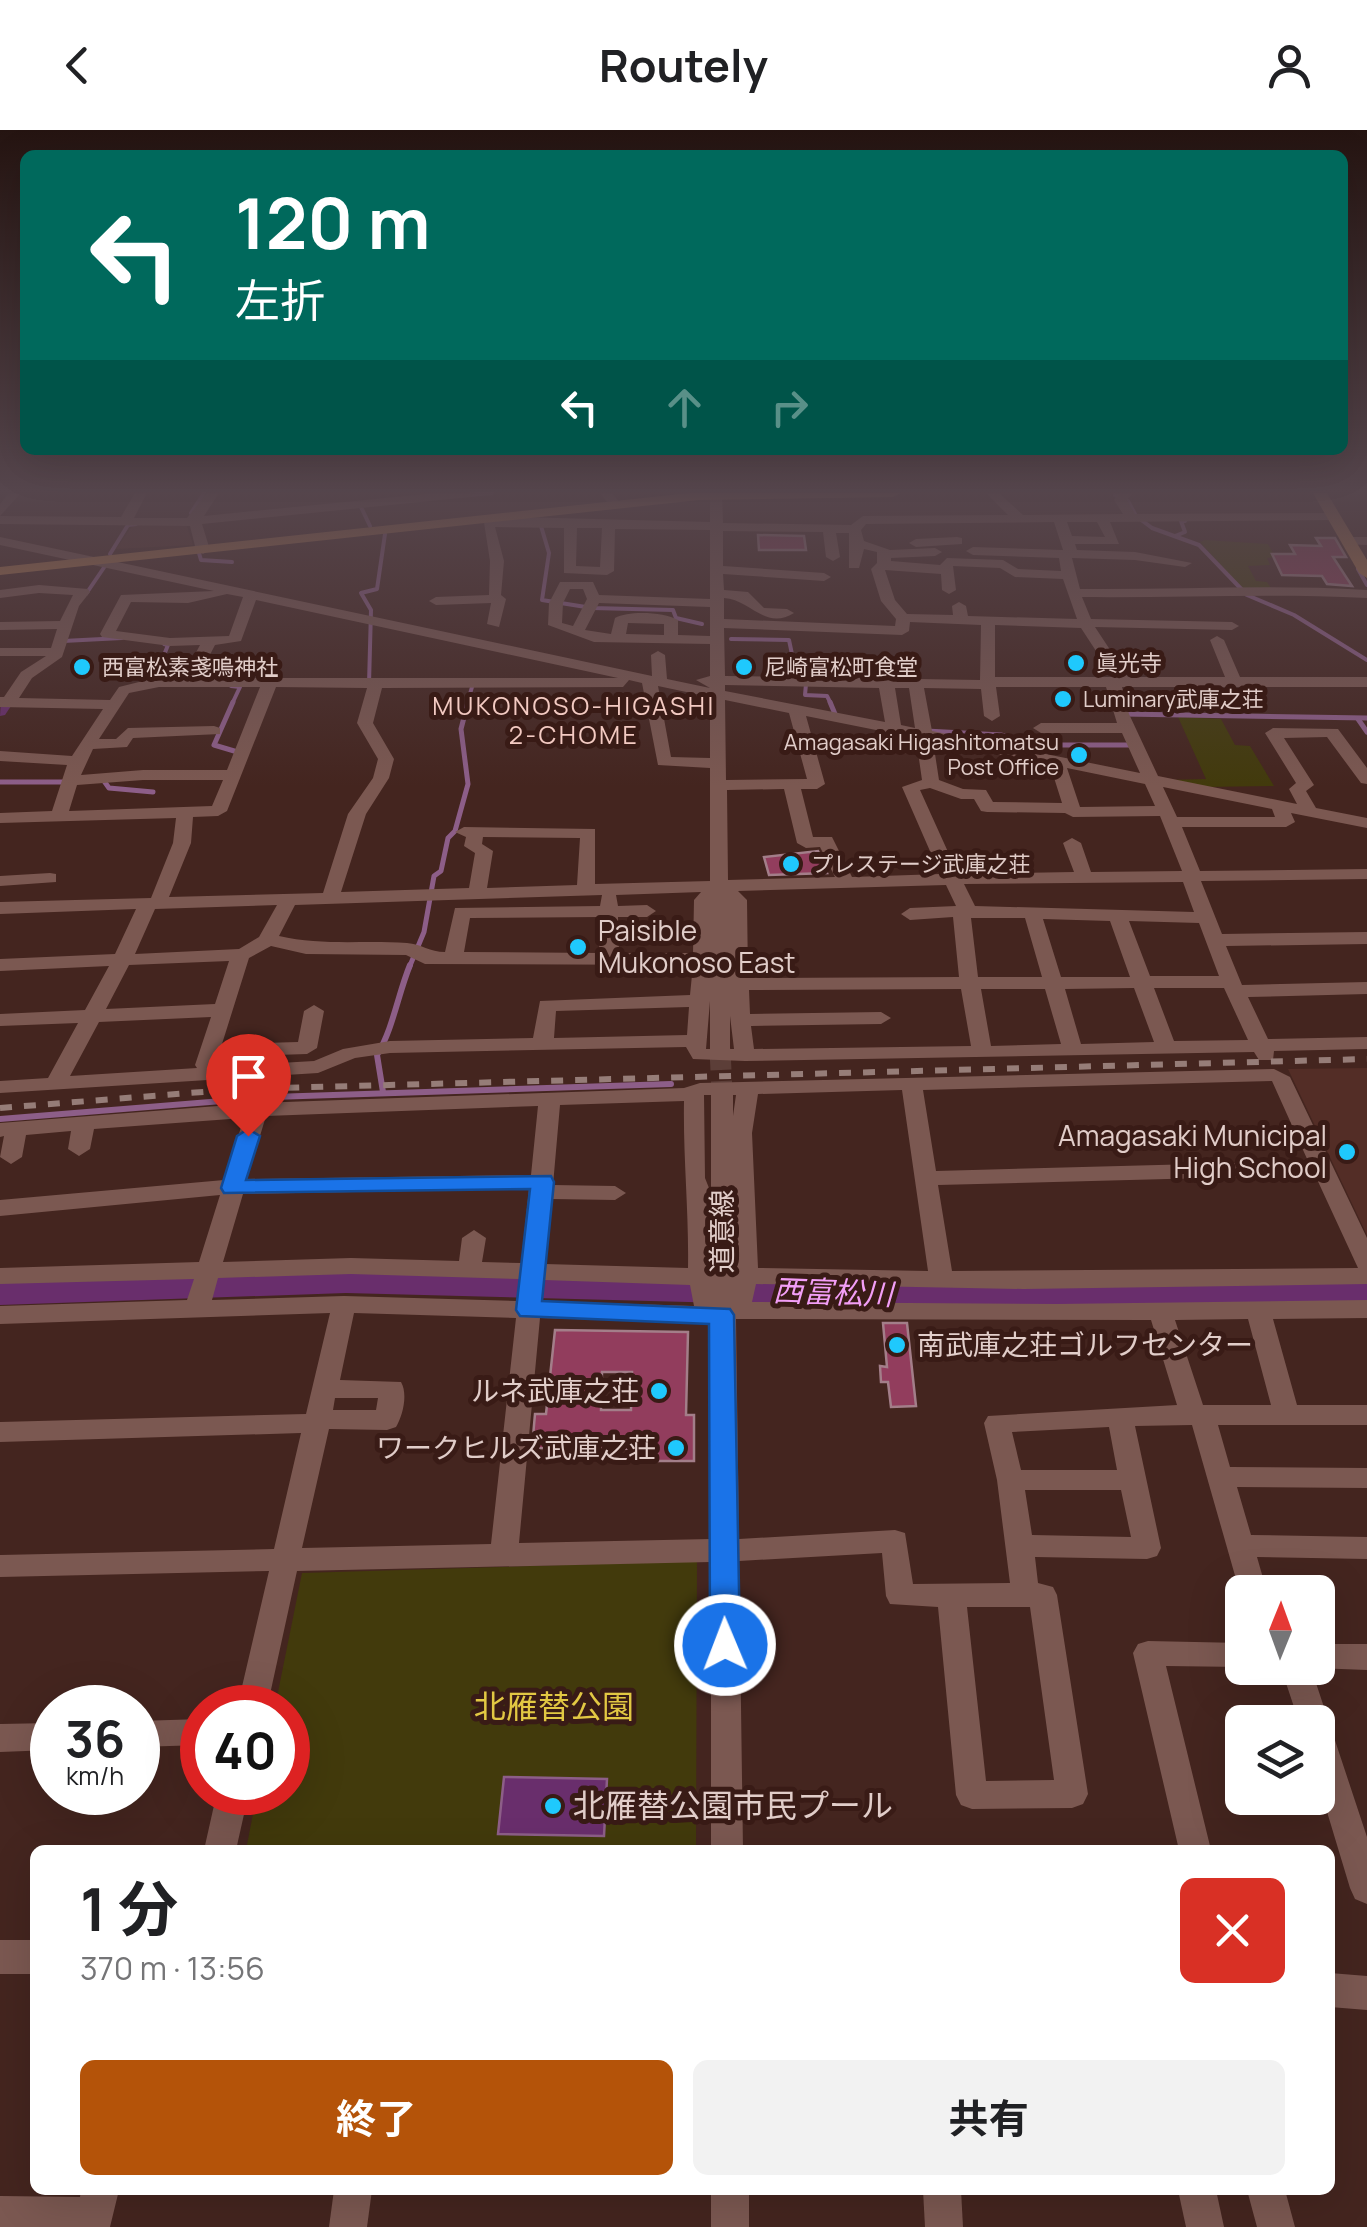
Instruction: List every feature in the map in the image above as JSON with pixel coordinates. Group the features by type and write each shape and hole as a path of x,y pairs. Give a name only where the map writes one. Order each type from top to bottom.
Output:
{"street":[{"path":"137,591 126,598 107,634 170,642 236,638 251,595"},
{"path":"170,642 182,612 226,591"},
{"path":"232,591 652,680 718,687 886,682 986,684 1022,689 1117,681 1367,682"},
{"path":"563,591 552,623 594,638 670,638 717,631 902,631 902,616 888,601 885,591"},
{"path":"578,632 594,598 591,591"},
{"path":"717,591 720,1051"},
{"path":"1073,591 1087,624 1122,674 1117,681 1128,728 1192,868 1190,875 1206,918 1274,1075"},
{"path":"1074,594 1226,591"},
{"path":"1267,591 1367,594"},
{"path":"4,702 26,675 54,657 82,592 8,594"},
{"path":"310,594 351,601 350,616"},
{"path":"594,598 717,599 744,594 760,612 803,608 902,616 960,613 988,622 1232,626"},
{"path":"1187,594 1200,624"},
{"path":"134,595 182,612"},
{"path":"433,634 440,620 436,599 498,599"},
{"path":"988,622 986,684 992,716"},
{"path":"0,626 65,625"},
{"path":"188,682 210,641"},
{"path":"1223,644 1234,682"},
{"path":"0,652 56,652"},
{"path":"658,655 652,680 664,762 718,763"},
{"path":"59,816 77,761 124,690 157,682 576,686 652,680"},
{"path":"0,818 218,810 270,682"},
{"path":"330,898 356,814 381,778 386,759 365,724 376,682"},
{"path":"886,682 894,729"},
{"path":"915,683 923,712 921,734 931,783"},
{"path":"718,687 796,709 1367,823"},
{"path":"4,702 116,704"},
{"path":"718,785 817,784 796,709"},
{"path":"1041,728 1128,728"},
{"path":"88,744 121,744 128,733 214,732"},
{"path":"1309,812 1297,788 1306,785 1272,733 1332,732 1367,779"},
{"path":"0,756 77,761"},
{"path":"1056,761 1073,812 1167,817 1220,830 1286,822 1279,805"},
{"path":"70,781 143,775 233,775"},
{"path":"968,911 910,787 931,783 961,794 980,794 987,807 1072,808"},
{"path":"791,784 806,843 826,842 846,882"},
{"path":"56,1082 182,843 185,813"},
{"path":"477,894 484,851 473,846 469,832 589,833 586,890"},
{"path":"1072,843 1084,876"},
{"path":"0,908 954,878 1367,874"},
{"path":"0,881 50,878"},
{"path":"719,886 703,900 700,1001 720,1051"},
{"path":"719,886 738,900 742,1020 720,1051"},
{"path":"609,890 609,958"},
{"path":"0,965 241,955 256,951 268,940 289,899"},
{"path":"453,958 462,912 647,911"},
{"path":"968,911 962,916 982,1052"},
{"path":"910,914 968,911 1033,916 1206,918"},
{"path":"1033,916 1074,1050"},
{"path":"1118,918 1166,1048"},
{"path":"1216,940 1367,938"},
{"path":"268,940 306,948 410,949 424,958 703,958"},
{"path":"202,1073 241,955"},
{"path":"739,984 1142,982 1367,988"},
{"path":"543,1043 546,1004 700,1001"},
{"path":"0,1020 222,1010"},
{"path":"209,1052 307,1048 314,1012"},
{"path":"742,1020 882,1018"},
{"path":"0,1087 318,1067 350,1053 390,1047 543,1043 720,1051 982,1052 1367,1044"},
{"path":"11,1157 8,1129 257,1110 912,1084 1274,1075 1280,1077 1367,1263"},
{"path":"912,1084 940,1279"},
{"name":"道意線","path":"715,1091 724,1293 727,1845"},
{"path":"504,1553 550,1098"},
{"path":"202,1288 257,1110"},
{"path":"79,1149 84,1122"},
{"path":"928,1178 1322,1168"},
{"path":"0,1208 232,1188 542,1187 615,1193"},
{"path":"468,1270 474,1238"},
{"path":"0,1315 352,1266 468,1270 530,1289 724,1293 940,1279 1022,1282 1367,1276"},
{"path":"0,1276 202,1288 344,1304 530,1289 1160,1311 1367,1308"},
{"path":"257,1685 344,1304"},
{"path":"1258,1310 1286,1415"},
{"path":"1160,1311 1222,1477 1248,1575"},
{"path":"0,1432 387,1420 392,1390 324,1389"},
{"path":"1025,1593 998,1423 1198,1414 1367,1415"},
{"path":"1020,1546 1147,1548 1120,1418"},
{"path":"1222,1477 1367,1478"},
{"path":"1010,1480 1133,1480"},
{"path":"0,1566 772,1548 894,1540 900,1596 951,1593 1043,1595 1072,1794 972,1795 951,1593"},
{"path":"1240,1546 1367,1548"},
{"path":"1194,1845 1148,1653 1225,1655"},
{"path":"1335,1656 1367,1657"},
{"path":"0,1738 30,1737"},
{"path":"1335,1787 1367,1888"},
{"path":"221,1845 228,1815"},
{"path":"0,1956 30,1957"},
{"path":"1335,1990 1367,1993"},
{"path":"348,2227 352,2195"},
{"path":"730,2195 730,2227"},
{"path":"942,2195 944,2227"},
{"path":"1198,2195 1206,2227"},
{"path":"1267,2195 1276,2227"},
{"path":"0,2215 95,2211"}],"shaded area":[{"name":"Amagasaki Municipal High School","path":"1367,1068 1367,1235 1288,1069"},
{"name":"北雁替公園市民プール","path":"504,1777 607,1779 604,1836 498,1834"}],"green space":[{"path":"1178,717 1221,719 1235,745 1250,746 1274,786 1201,787 1167,780 1206,779"},
{"name":"北雁替公園","path":"697,1561 696,1845 247,1845 253,1815 310,1815 310,1685 279,1685 302,1573"}],"building":[{"name":"プレステージ武庫之荘","path":"818,851 827,873 769,875 764,857"},
{"name":"南武庫之荘ゴルフセンター","path":"883,1323 907,1323 916,1406 891,1407 888,1382 881,1382 880,1366 887,1367"},
{"name":"ルネ武庫之荘","path":"555,1330 688,1332 686,1415 694,1415 694,1461 657,1461 657,1449 532,1448 535,1414 546,1414","holes":["602,1372 632,1372 631,1410 601,1410"]}],"waterway":[{"path":"369,684 371,610 361,593 370,591"},
{"path":"543,591 542,600 592,608 673,610 676,618 702,624"},
{"path":"1243,591 1294,615 1367,660"},
{"path":"63,641 122,638"},
{"path":"731,639 789,640 797,678"},
{"path":"159,684 158,670 168,645 164,644"},
{"path":"806,684 805,695 827,696 830,702"},
{"path":"231,686 240,687 232,704"},
{"path":"467,704 472,687"},
{"path":"233,702 214,745 241,753"},
{"path":"409,968 424,932 434,876 441,871 448,838 455,831 468,784 461,729 468,702"},
{"path":"830,702 835,714"},
{"path":"0,712 6,703"},
{"path":"1123,714 1367,718"},
{"path":"1358,719 1367,732"},
{"path":"926,731 1001,735 1036,745 1130,745"},
{"path":"104,781 109,788 153,792"},
{"path":"0,782 64,782"},
{"path":"383,1092 377,1055 409,968"},
{"path":"0,1119 272,1097 671,1084"},
{"name":"西富松川","path":"0,1292 346,1280 1029,1298 1367,1294"}],"tunnel":[{"path":"720,1049 722,1093"}],"railway":[{"path":"0,1108 240,1089 1367,1059"}],"place":[{"name":"眞光寺","path":"1076,663"},
{"name":"西富松素戔嗚神社","path":"82,667"},
{"name":"尼崎富松町食堂","path":"744,667"},
{"name":"Luminary武庫之荘","path":"1063,699"},
{"name":"Amagasaki Higashitomatsu Post Office","path":"1079,755"},
{"name":"プレステージ武庫之荘","path":"791,864"},
{"name":"Paisible Mukonoso East","path":"578,947"},
{"name":"Amagasaki Municipal High School","path":"1347,1152"},
{"name":"南武庫之荘ゴルフセンター","path":"897,1345"},
{"name":"ルネ武庫之荘","path":"659,1391"},
{"name":"ワークヒルズ武庫之荘","path":"676,1448"},
{"name":"北雁替公園市民プール","path":"553,1806"}],"district":[{"name":"MUKONOSO-HIGASHI 2-CHOME","path":"574,720"}],"route":[{"path":"248,1136 232,1188 543,1182 528,1310 721,1315 725,1645"}]}
